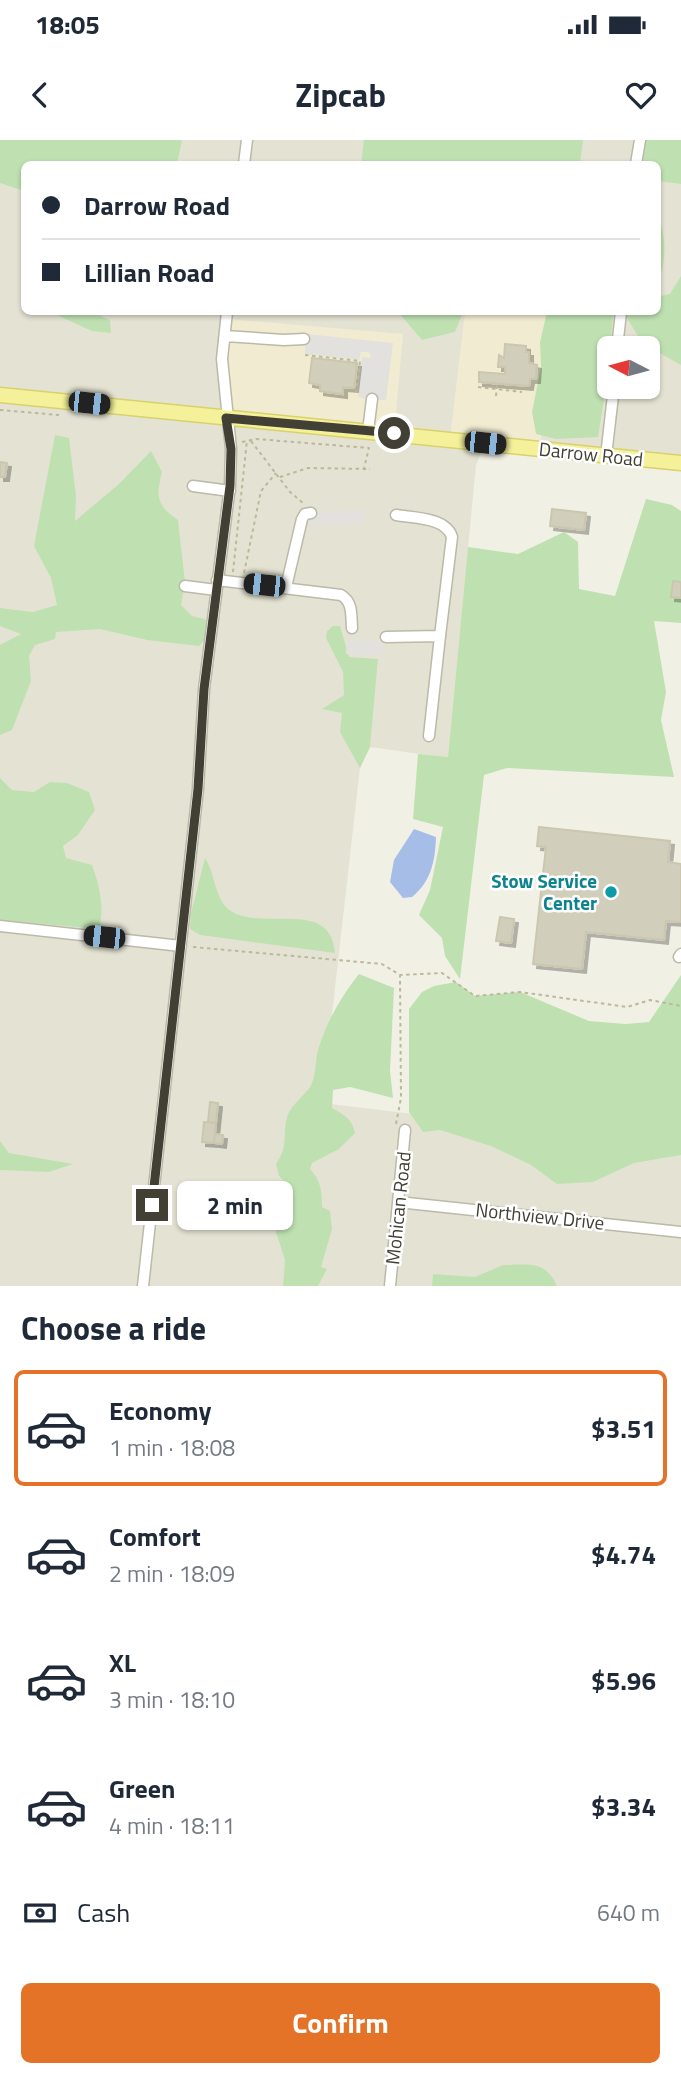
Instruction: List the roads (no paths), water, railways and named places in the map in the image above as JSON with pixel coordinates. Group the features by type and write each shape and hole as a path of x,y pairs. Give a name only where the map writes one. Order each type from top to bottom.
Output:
{"main road":[{"name":"Darrow Road","path":"0,395 681,463"}],"street":[{"path":"244,161 247,140"},
{"path":"636,161 640,140"},
{"path":"143,1286 198,789 203,698 230,491 231,449 222,359 227,315"},
{"path":"618,336 621,315"},
{"path":"225,335 304,339"},
{"path":"368,431 372,399"},
{"path":"606,456 613,399"},
{"path":"193,486 230,491"},
{"path":"286,587 308,514"},
{"path":"396,515 445,525 452,537 429,736"},
{"path":"186,586 237,582 341,595 351,607 352,628"},
{"path":"386,637 440,636"},
{"path":"0,926 181,946"},
{"name":"Mohican Road","path":"390,1286 405,1130"},
{"name":"Northview Drive","path":"398,1202 681,1231"}],"water":[{"path":"414,829 436,837 434,855 424,884 412,897 403,898 390,882 394,860"}],"place":[{"name":"Stow Service Center","path":"611,892"}]}
